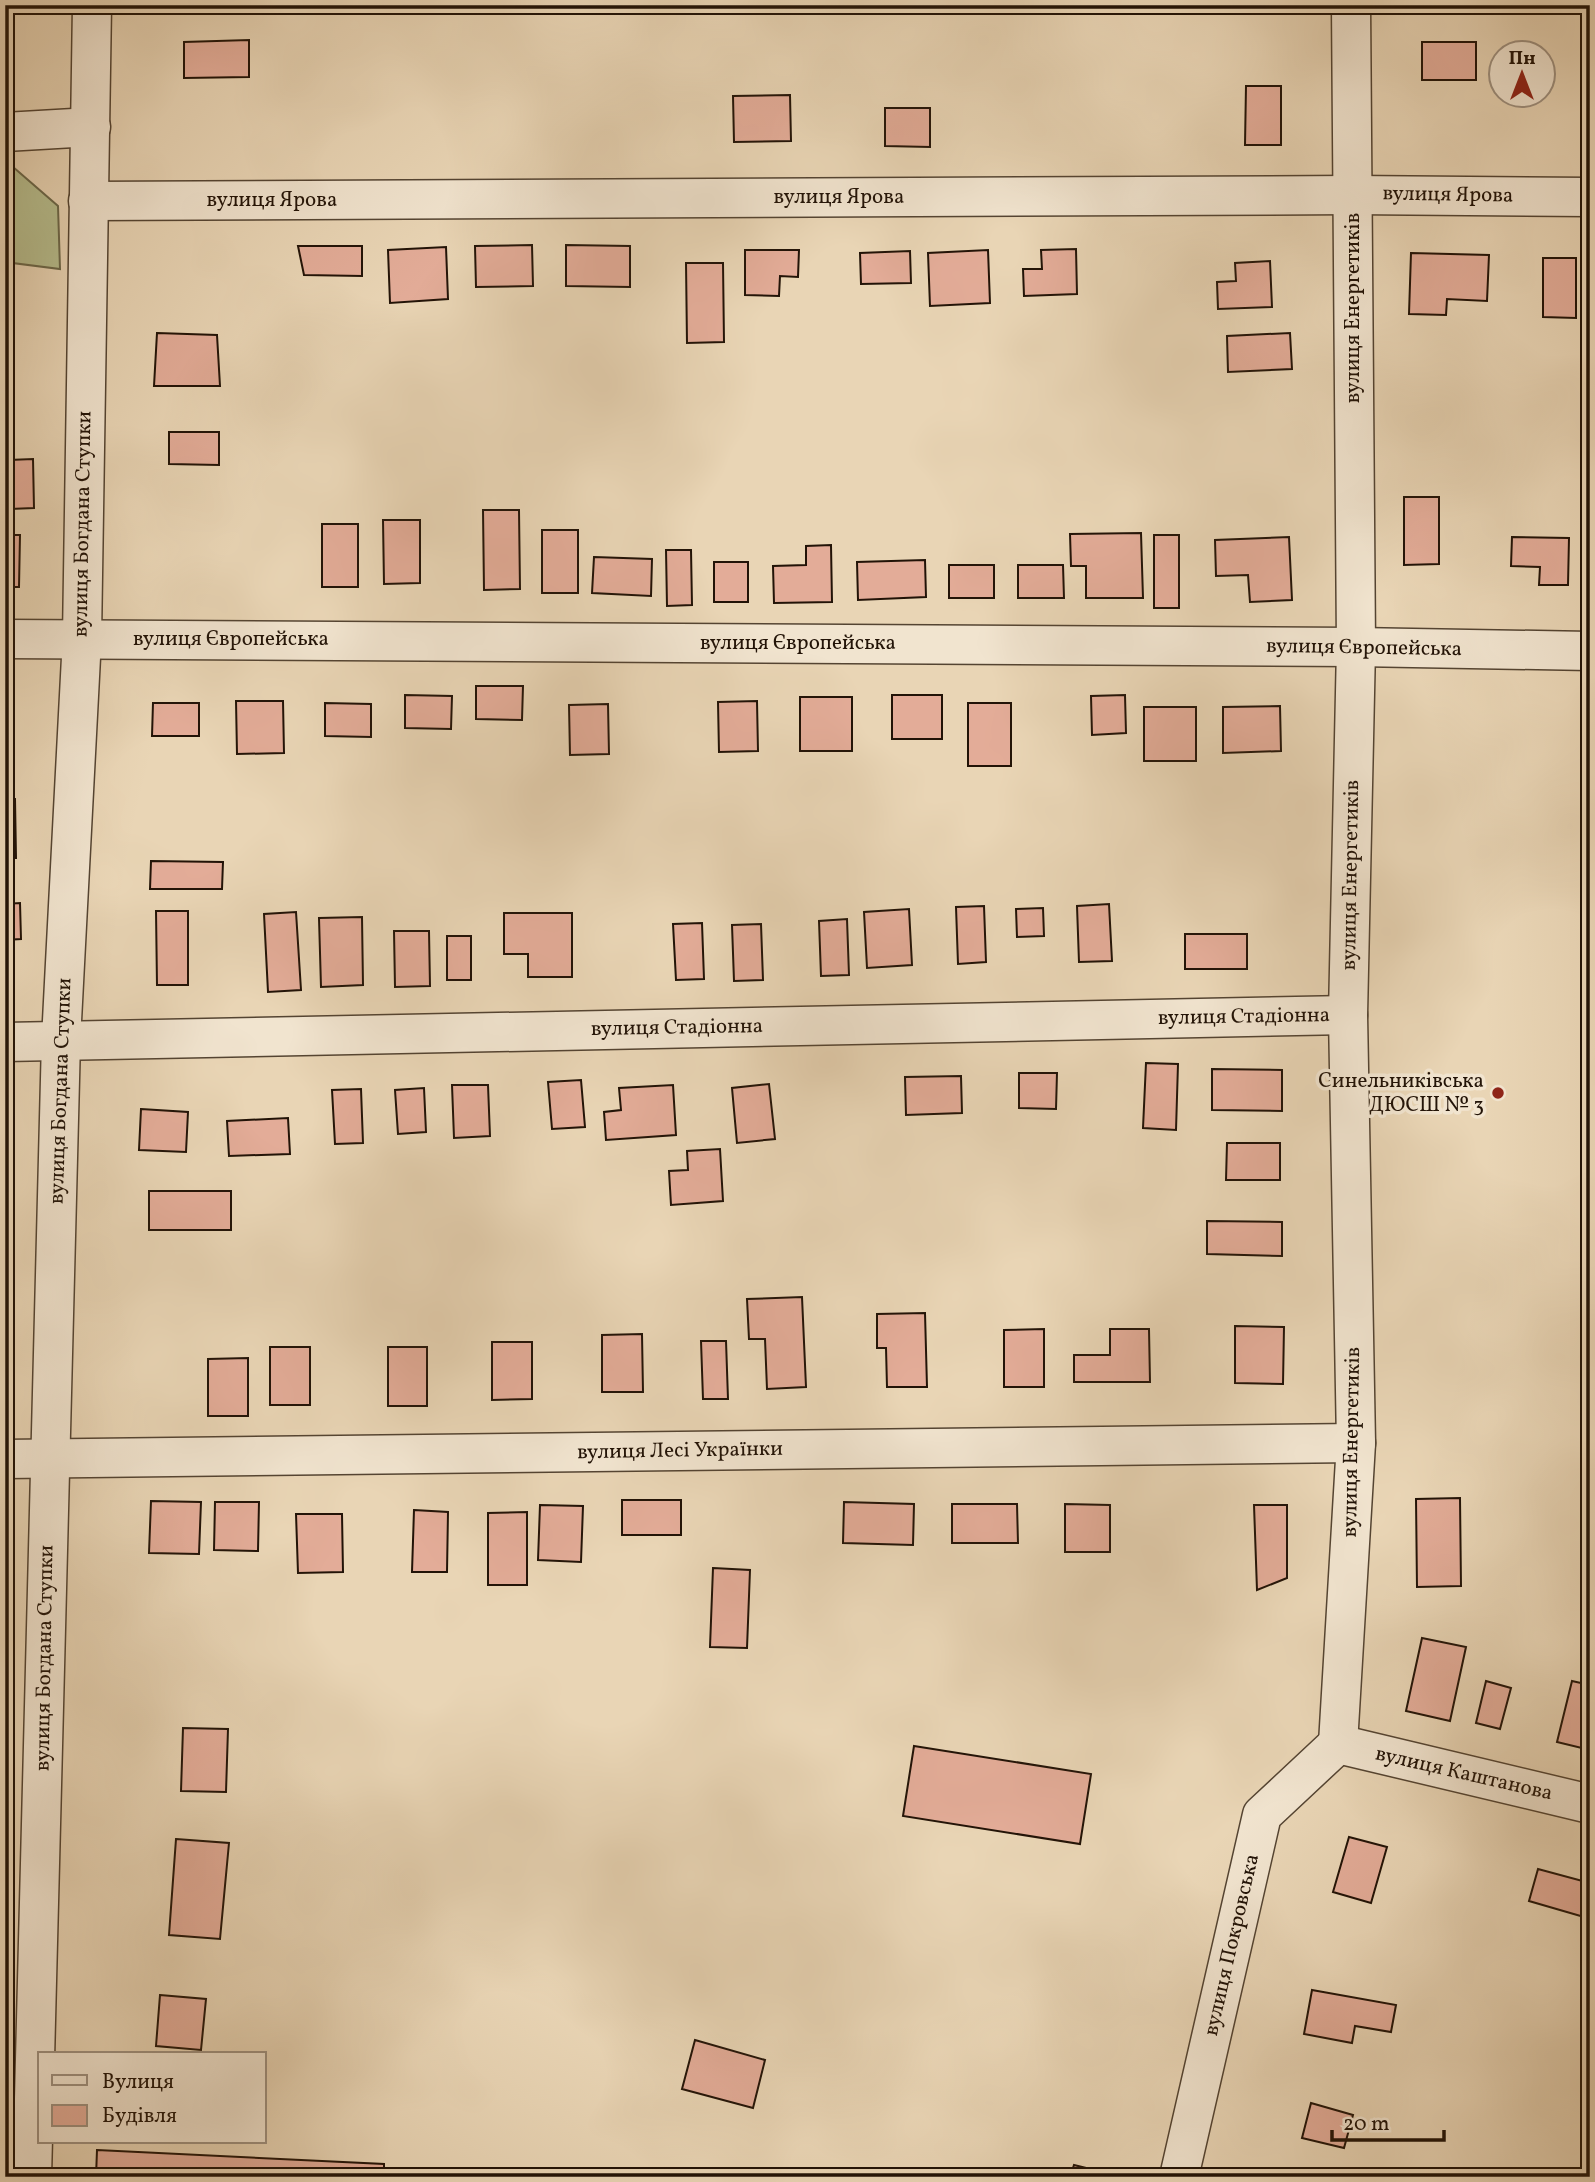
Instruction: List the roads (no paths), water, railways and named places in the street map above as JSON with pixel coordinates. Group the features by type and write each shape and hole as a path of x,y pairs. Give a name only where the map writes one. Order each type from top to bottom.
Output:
{"street":[{"name":"вулиця Богдана Ступки","path":"32,2177 21,1996 50,1459 61,1040 82,638 92,5"},
{"name":"вулиця Енергетиків","path":"1338,1744 1356,1443 1348,1015 1356,647 1350,5"},
{"path":"5,132 91,127"},
{"name":"вулиця Ярова","path":"88,201 1352,195 1590,197"},
{"name":"вулиця Європейська","path":"5,639 1356,647 1590,652"},
{"name":"вулиця Стадіонна","path":"5,1042 1348,1015"},
{"name":"вулиця Лесі Українки","path":"5,1459 1356,1443"},
{"name":"вулиця Каштанова","path":"1338,1744 1590,1804"},
{"name":"вулиця Покровська","path":"1179,2177 1262,1815 1338,1744"}],"place":[{"name":"Синельниківська ДЮСШ № 3","path":"1498,1093"}]}
